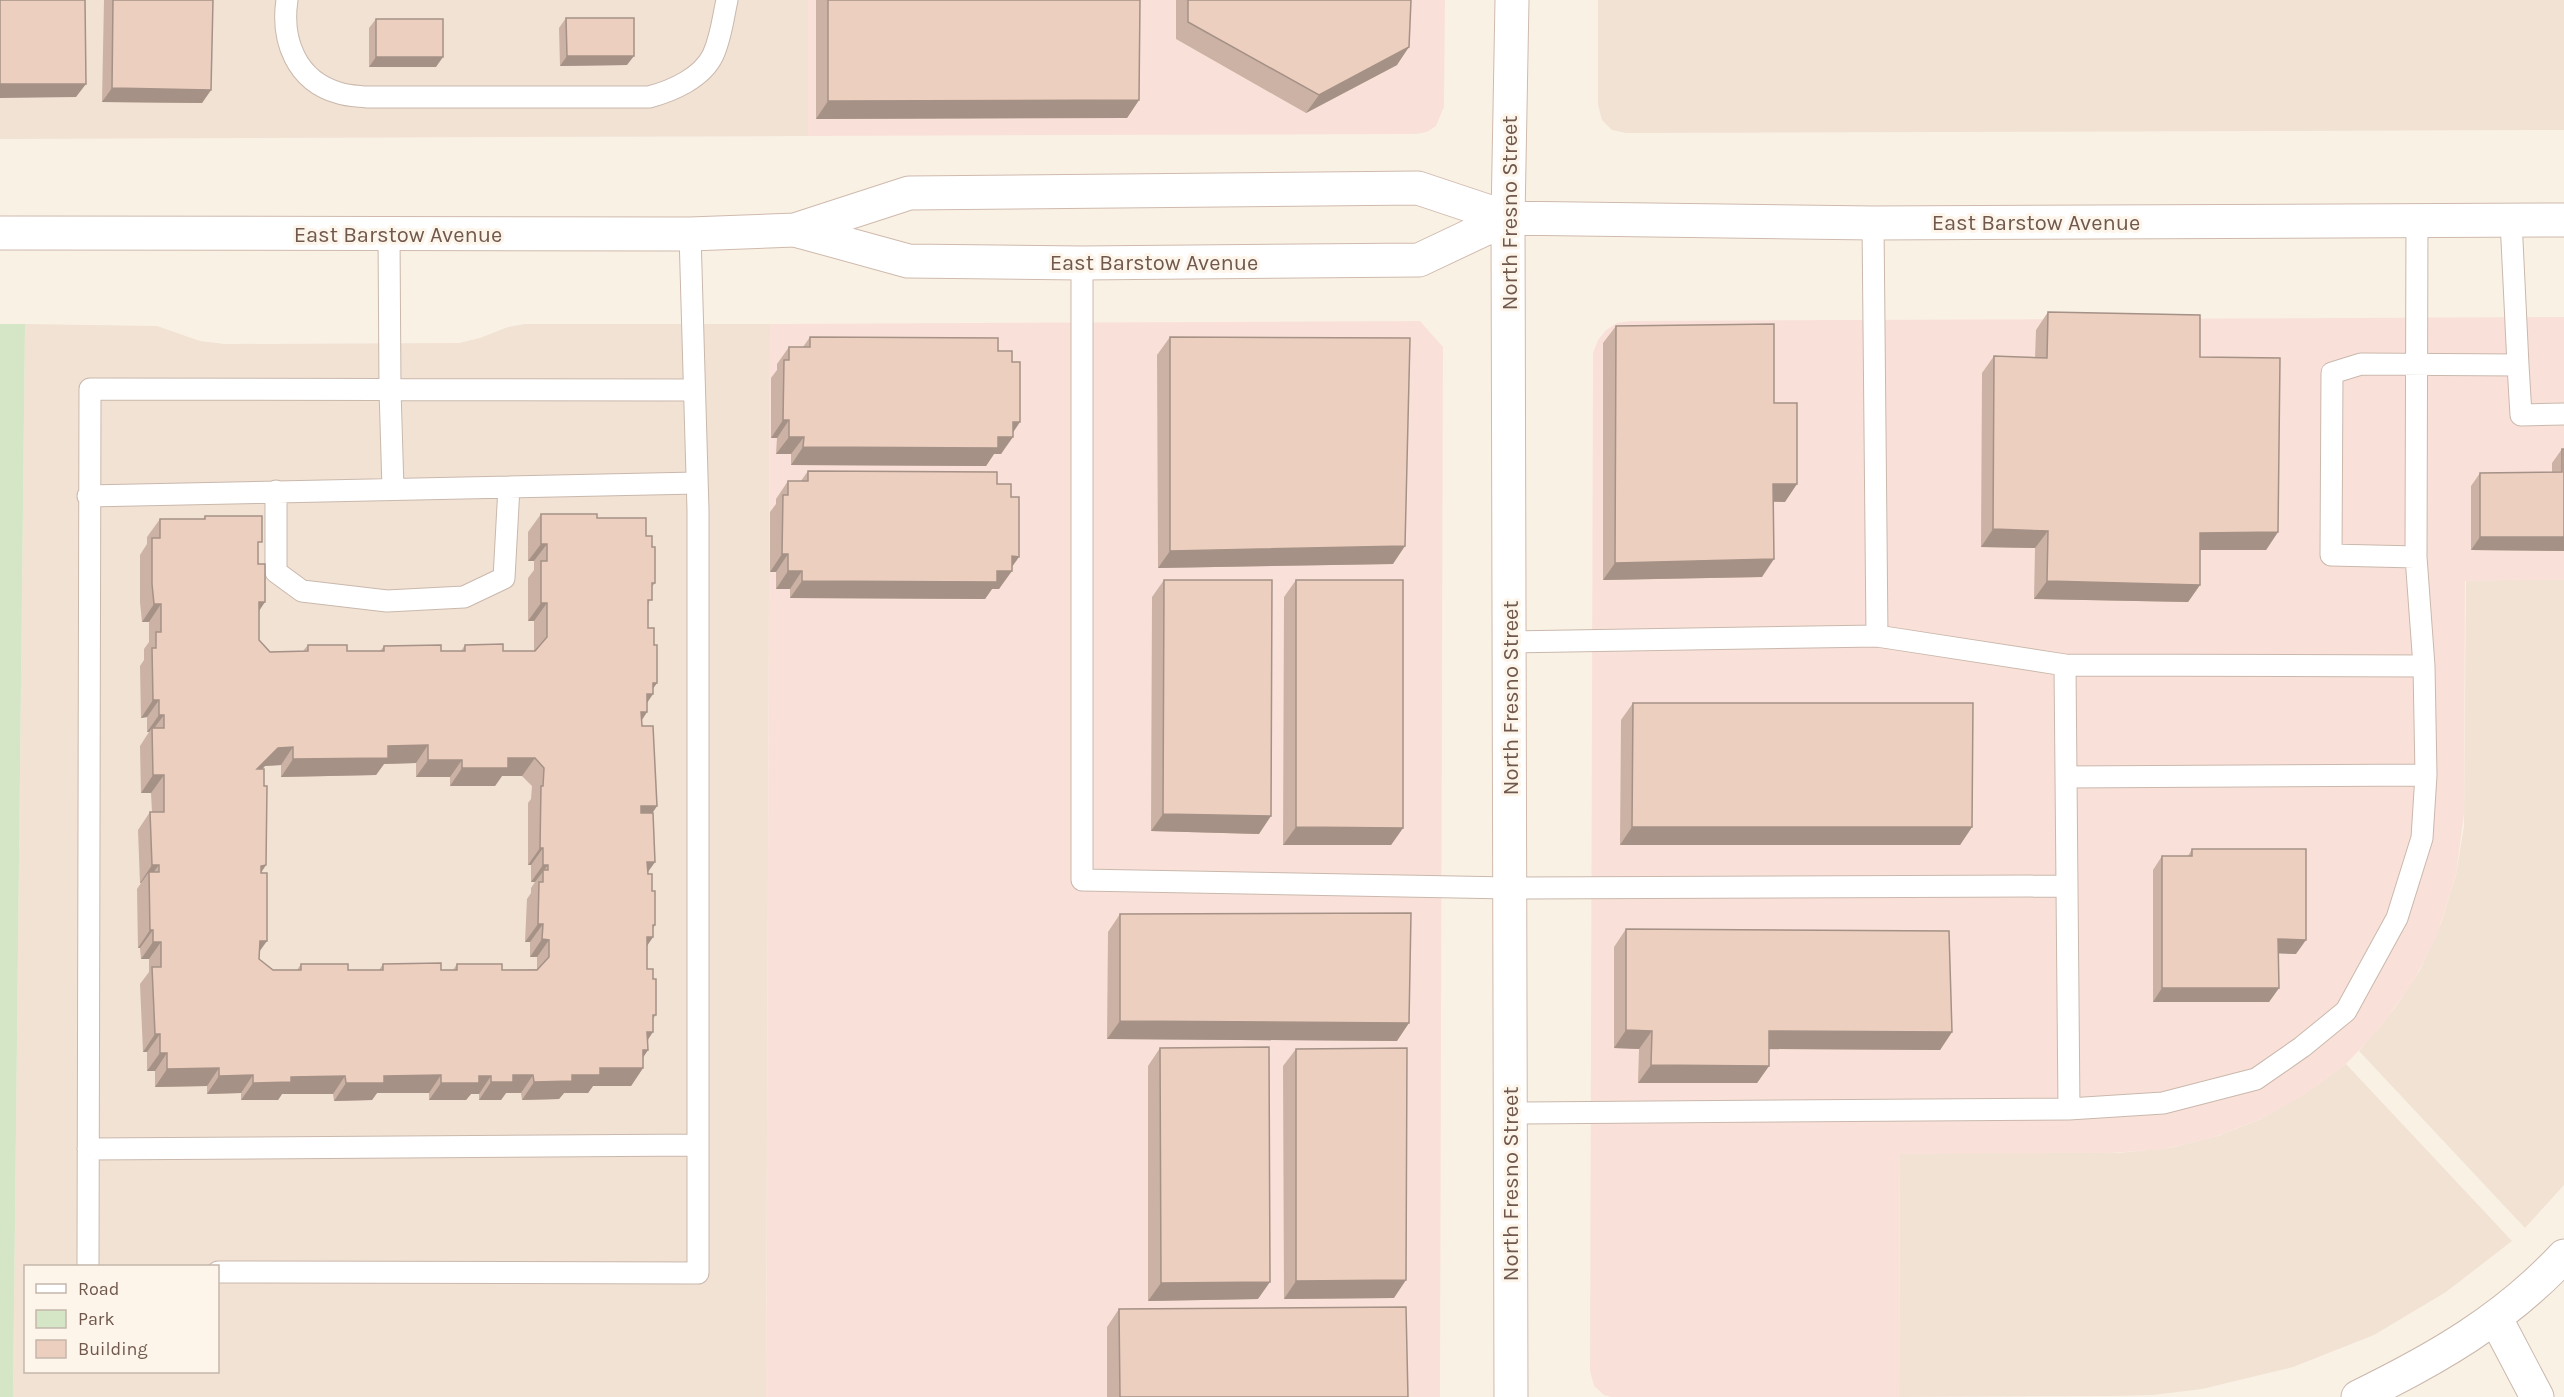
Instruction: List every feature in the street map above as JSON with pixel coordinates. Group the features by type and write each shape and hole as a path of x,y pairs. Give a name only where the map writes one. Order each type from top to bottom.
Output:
{"main road":[{"name":"North Fresno Street","path":"1511,1397 1509,888 1511,642 1508,218 1512,0"},
{"name":"East Barstow Avenue","path":"0,233 690,234 795,230 909,193 1418,188 1508,218 1873,223 2564,220"},
{"name":"East Barstow Avenue","path":"795,230 908,261 1082,263 1419,260 1508,218"},
{"path":"2358,1397 2425,1364 2496,1319 2540,1282 2564,1256"},
{"path":"2496,1319 2537,1397"}],"lane":[{"path":"287,0 285,30 288,45 295,60 316,83 339,93 367,97 649,97 673,90 696,74 713,56 727,0"},
{"path":"2511,220 2521,416 2564,414"},
{"path":"1511,1113 2069,1109 2163,1103 2256,1078 2302,1047 2346,1011 2397,918 2422,838 2426,775 2424,666 2416,557 2417,221"},
{"path":"1873,223 1877,636"},
{"path":"388,234 393,489"},
{"path":"219,1272 698,1273 696,1145 697,483 690,234"},
{"path":"1082,263 1082,880 1509,888 2067,886"},
{"path":"2416,557 2331,555 2332,373 2361,364 2518,365"},
{"path":"88,1265 90,389 694,390"},
{"path":"88,496 697,483"},
{"path":"276,491 276,572 302,591 387,601 464,597 504,578 508,487"},
{"path":"1511,642 1877,636 2064,665 2424,666"},
{"path":"2064,665 2069,1109"},
{"path":"2066,777 2426,775"},
{"path":"88,1149 696,1145"}],"shaded area":[{"path":"0,0 808,0 808,136 0,139"},
{"path":"808,0 1445,0 1444,107 1436,126 1427,132 1416,134 808,136"},
{"path":"1598,0 2564,0 2564,130 1626,133 1612,130 1602,120 1598,105"},
{"path":"2564,317 2564,580 2465,581 2464,814 2456,875 2437,936 2413,982 2380,1028 2346,1064 2304,1095 2261,1119 2212,1138 2164,1149 2111,1153 1900,1154 1899,1397 1611,1397 1604,1395 1594,1386 1590,1371 1593,353 1598,340 1606,330 1617,323 1631,321"},
{"path":"1420,321 1443,347 1440,1397 766,1397 770,324"},
{"path":"25,324 157,326 200,341 225,344 459,343 508,327 525,324 770,324 766,1397 13,1397"},
{"path":"2466,580 2564,580 2564,1185 2525,1228 2359,1051 2395,1008 2420,970 2441,924 2456,875 2464,826"},
{"path":"2346,1064 2512,1241 2446,1292 2374,1335 2293,1367 2202,1389 2153,1395 1899,1397 1900,1153 2117,1153 2170,1148 2218,1136 2261,1119 2309,1091"}],"green space":[{"path":"0,324 25,324 13,1397 0,1397"}],"building":[{"path":"0,0 85,0 86,84 0,84"},
{"path":"113,0 213,0 211,90 112,88"},
{"path":"828,0 1140,0 1139,100 828,101"},
{"path":"1188,0 1411,0 1409,47 1319,95 1188,22"},
{"path":"566,18 634,18 634,56 567,56"},
{"path":"376,19 443,19 443,57 376,57"},
{"path":"2048,312 2200,315 2200,357 2280,358 2278,532 2200,533 2200,585 2047,581 2048,531 1993,529 1994,356 2047,358"},
{"path":"1774,324 1774,403 1797,403 1797,484 1773,484 1774,559 1615,563 1616,326"},
{"path":"810,337 998,338 998,351 1012,351 1012,362 1020,362 1020,422 1013,422 1013,437 998,437 998,448 803,447 804,437 789,437 789,420 783,420 784,360 789,360 789,347 810,347"},
{"path":"1170,337 1410,338 1405,546 1170,551"},
{"path":"2562,449 2564,449 2564,537 2480,537 2480,473 2562,472"},
{"path":"808,471 997,472 997,484 1011,484 1011,497 1019,497 1019,557 1012,556 1012,571 997,571 997,582 802,581 802,571 788,571 788,554 782,554 783,495 788,495 788,481 808,481"},
{"path":"541,514 597,514 597,518 646,518 646,536 652,536 652,547 655,547 655,583 652,583 652,600 648,600 648,628 654,628 654,645 657,645 657,683 653,683 653,694 647,694 647,712 641,712 642,726 653,726 657,806 641,806 641,813 653,813 655,862 647,862 648,874 652,874 652,891 655,891 655,925 653,925 653,937 647,937 647,969 653,969 653,979 656,979 656,1015 653,1015 653,1032 647,1032 648,1050 643,1050 643,1068 600,1068 600,1075 572,1075 572,1081 534,1082 533,1075 513,1075 513,1082 491,1082 491,1076 479,1076 479,1083 441,1083 441,1075 384,1076 384,1083 346,1083 345,1076 291,1077 291,1082 253,1083 253,1075 219,1076 219,1068 167,1069 167,1053 160,1053 160,1034 155,1034 152,967 161,967 161,942 153,942 153,930 150,930 149,872 159,872 159,865 152,865 150,812 164,812 164,775 153,775 152,728 164,728 164,715 159,715 159,700 153,700 152,648 156,648 156,632 161,632 161,604 154,604 152,584 152,538 160,538 160,519 262,516 262,542 258,542 258,564 265,564 265,602 259,602 259,640 270,652 308,651 308,645 347,645 347,651 384,651 384,646 441,645 441,651 465,651 465,645 503,644 503,651 535,651 547,637 547,603 541,603 541,561 547,561 547,544 541,544","holes":["428,745 428,760 462,760 462,768 508,768 508,758 535,758 544,768 543,786 541,786 540,848 543,848 543,865 548,865 548,870 543,870 543,882 539,882 538,924 543,924 542,939 549,940 549,957 537,970 502,970 502,964 457,964 457,970 441,970 441,963 383,964 383,970 348,970 348,964 301,964 301,970 273,970 259,959 260,941 267,941 267,873 261,873 261,866 266,865 267,786 264,786 264,769 257,769 278,748 293,747 293,759 388,758 388,746"]},
{"path":"1164,580 1272,580 1271,816 1163,814"},
{"path":"1296,580 1403,580 1403,828 1296,827"},
{"path":"1633,703 1973,703 1972,827 1632,827"},
{"path":"2192,849 2306,849 2306,940 2278,939 2279,988 2162,988 2162,856 2192,856"},
{"path":"1411,913 1409,1023 1120,1021 1120,914"},
{"path":"1626,929 1949,931 1952,1032 1769,1031 1769,1066 1651,1065 1652,1031 1626,1030"},
{"path":"1269,1047 1270,1282 1161,1283 1160,1048"},
{"path":"1407,1048 1406,1280 1296,1281 1296,1049"},
{"path":"1406,1307 1408,1397 1120,1397 1119,1309"}]}
